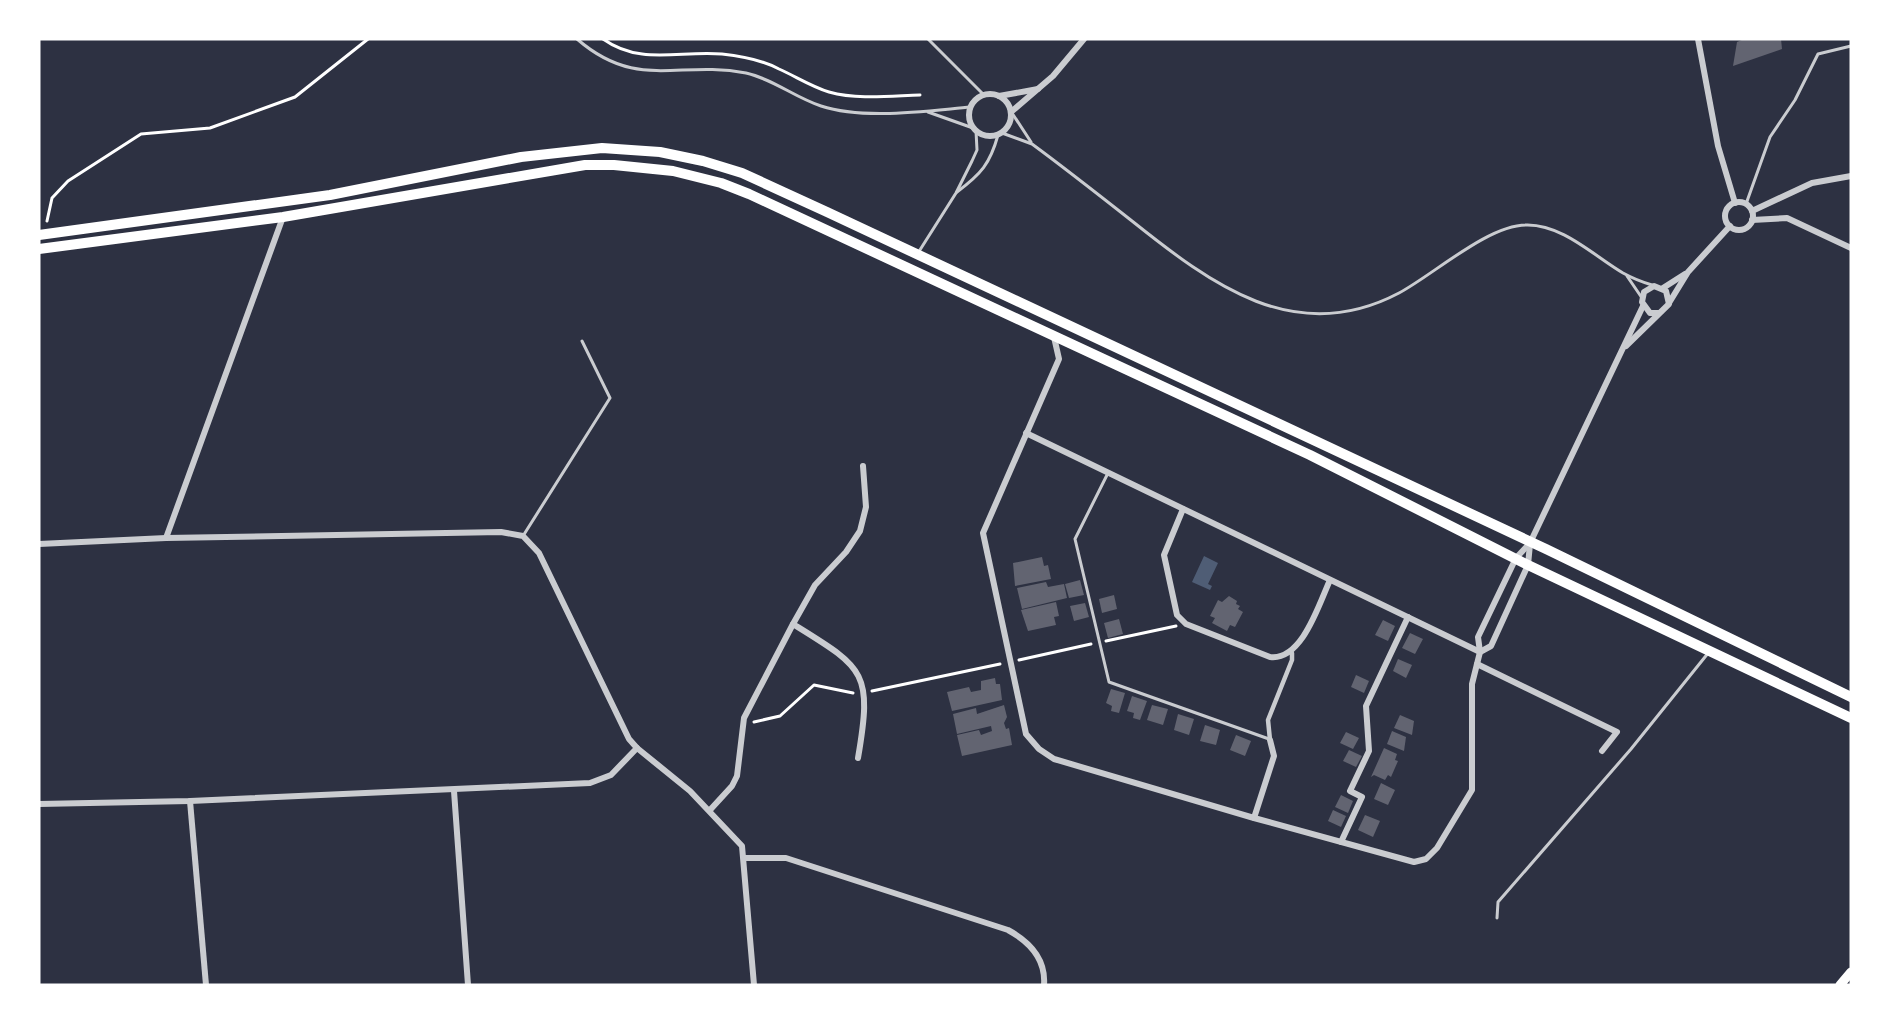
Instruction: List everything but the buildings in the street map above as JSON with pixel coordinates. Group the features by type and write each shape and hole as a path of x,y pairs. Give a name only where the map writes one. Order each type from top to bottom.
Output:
{"highway":[{"path":"42,235 330,195 521,157 602,148 660,152 703,161 742,173 1530,543 1851,697"},
{"path":"39,249 283,217 585,165 614,165 673,171 721,183 1310,456 1528,565 1851,718"}],"street":[{"path":"1042,88 999,96 984,95 970,107 969,117 975,129 987,136 1000,134 1009,125 1012,112 1042,88 1084,39"},
{"path":"1698,39 1718,146 1735,203"},
{"path":"999,96 1007,102 1012,112"},
{"path":"1752,211 1812,183 1851,176"},
{"path":"1730,226 1743,230 1752,220 1752,211 1746,204 1735,203"},
{"path":"1730,226 1725,214 1735,203"},
{"path":"166,538 283,217"},
{"path":"1752,220 1787,218 1851,248"},
{"path":"1623,348 1640,335 1669,304 1688,272 1730,226"},
{"path":"1663,288 1688,272"},
{"path":"1054,336 1059,359 983,533 1026,734 1054,759 1254,819 1414,862 1426,859 1437,848 1472,790 1472,684 1480,652 1478,638 1516,558 1530,543 1643,306 1642,298 1646,290 1654,286 1663,288 1668,295 1669,304"},
{"path":"1643,306 1650,313 1659,313"},
{"path":"1026,433 1480,652"},
{"path":"710,810 732,786 737,777 744,718 793,624 815,585 846,552 860,531 866,507 863,466"},
{"path":"1184,509 1164,555 1174,609 1181,620 1270,657 1284,657 1292,653 1303,636 1330,579"},
{"path":"39,544 166,538 501,532 523,536 539,553 619,722 637,748 710,810 740,842 745,858 754,985"},
{"path":"1480,652 1491,646 1528,565 1530,543"},
{"path":"1341,842 1362,797 1350,791 1369,751 1366,706 1408,617"},
{"path":"793,624 841,653 855,668 865,692 866,702 858,758"},
{"path":"1254,819 1274,756 1268,720 1292,660 1292,653"},
{"path":"1477,664 1617,732 1602,751"},
{"path":"39,804 454,791 590,783 611,775 637,748"},
{"path":"454,791 468,985"},
{"path":"190,801 206,985"},
{"path":"745,858 786,858 1008,930 1028,943 1035,952 1045,975 1044,985"}],"lane":[{"path":"577,39 604,60 626,68 656,73 708,69 746,73 764,78 805,100 837,110 926,111 970,107"},
{"path":"928,39 954,67 975,83 984,95"},
{"path":"1746,204 1770,137 1795,100 1818,54 1851,46"},
{"path":"917,255 956,193 977,150 975,129 926,111"},
{"path":"1012,112 1032,144 1193,269 1246,298 1293,312 1345,312 1397,294 1493,235 1527,225 1568,238 1625,275 1654,286"},
{"path":"956,193 977,177 991,159 1000,134 1032,144"},
{"path":"1625,275 1642,298"},
{"path":"523,536 610,398 582,341"},
{"path":"1108,473 1075,539 1109,682 1270,740"},
{"path":"1497,918 1498,903 1631,749 1710,650"}],"path":[{"path":"42,235 52,198 68,181 141,134 210,128 295,97 368,39"},
{"path":"753,722 780,716 814,685 851,693 865,692 1174,628 1181,620"}],"water":[{"path":"1204,556 1218,563 1208,584 1212,586 1210,590 1192,582"}]}
